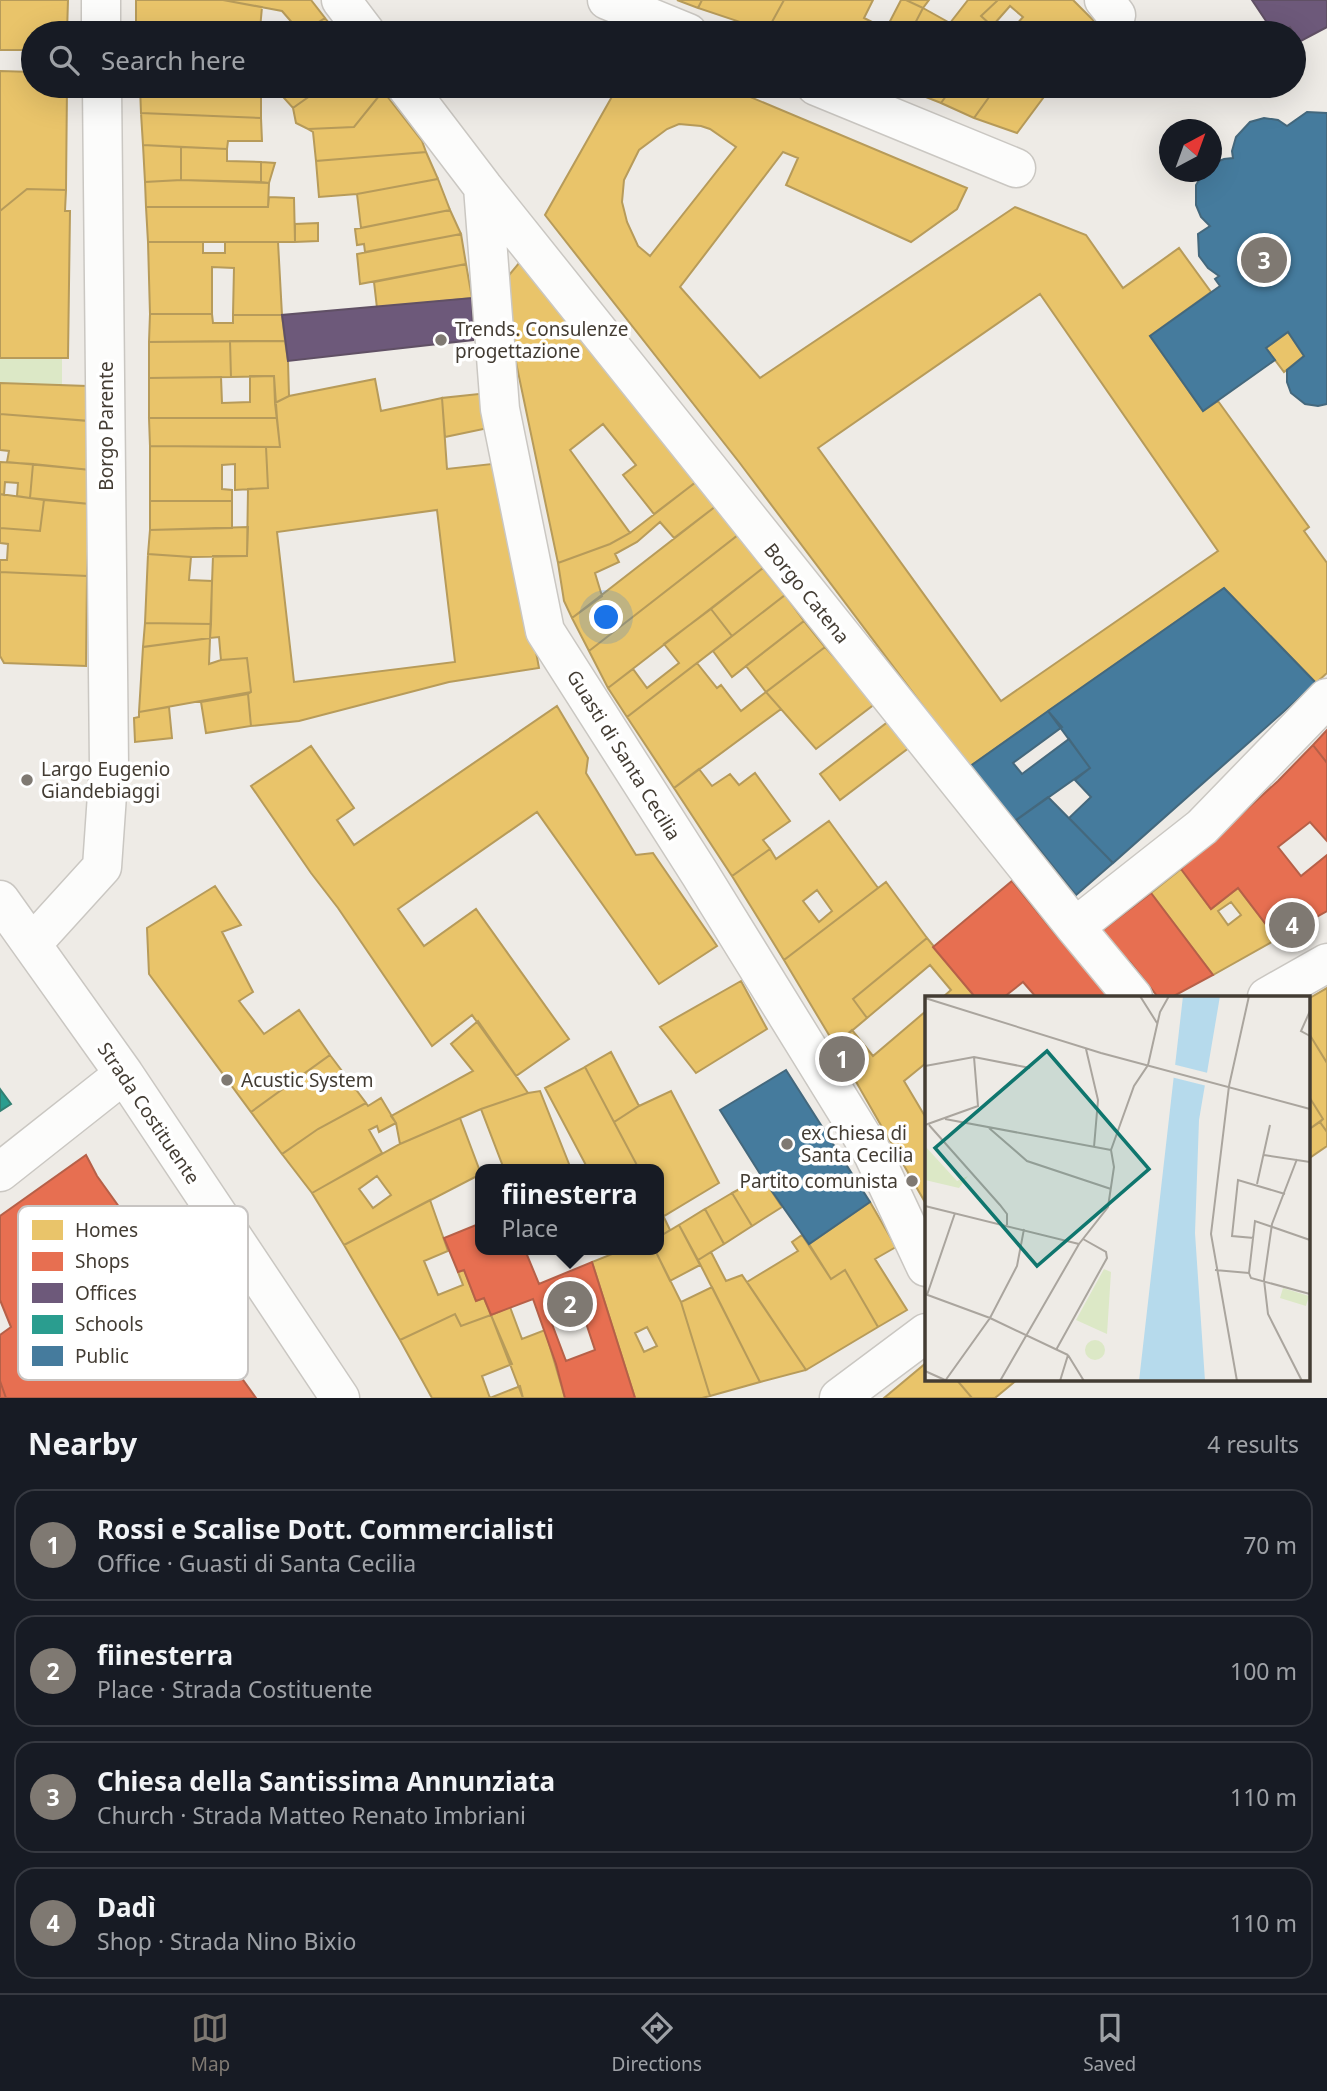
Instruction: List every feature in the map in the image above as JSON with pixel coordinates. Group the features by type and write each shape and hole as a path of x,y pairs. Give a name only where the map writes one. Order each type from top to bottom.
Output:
{"street":[{"path":"101,0 101,21"},
{"path":"341,0 357,21"},
{"path":"607,0 659,21"},
{"name":"Borgo Parente","path":"32,944 102,867 109,766 102,98"},
{"name":"Borgo Catena","path":"415,98 483,187 1132,996"},
{"path":"845,98 1016,168"},
{"name":"Guasti di Santa Cecilia","path":"483,187 500,409 545,631 700,874 873,1154 925,1265"},
{"path":"1075,927 1202,827 1327,698"},
{"name":"Strada Costituente","path":"0,900 124,1074 212,1206"},
{"path":"1269,996 1327,963"},
{"path":"0,1172 124,1074"},
{"name":"Strada Costituente","path":"248,1260 340,1398"},
{"path":"839,1398 925,1334"}],"green space":[{"path":"0,358 62,359 62,385 0,383"}],"building: Homes":[{"path":"0,0 68,0 67,21 21,21 21,50 0,50"},
{"path":"136,0 223,0 262,7 261,21 136,21"},
{"path":"223,0 311,0 325,18 320,21 291,21 282,11"},
{"path":"677,0 702,0 698,8"},
{"path":"702,0 784,0 772,21 737,21 698,8"},
{"path":"784,0 873,0 864,18 870,21 772,21"},
{"path":"901,0 923,8 916,21 890,21"},
{"path":"906,0 929,0 923,8"},
{"path":"968,0 998,0 981,16 986,21 952,21"},
{"path":"998,0 1073,0 1094,21 1020,21 1023,17 1010,6 997,21 987,21 981,16"},
{"path":"923,8 946,21 916,21"},
{"path":"0,71 21,72 21,98 67,98 66,190 27,189 0,211"},
{"path":"140,98 261,98 261,118 141,113"},
{"path":"284,98 307,98 293,108"},
{"path":"307,98 377,98 354,127 308,129 296,123 293,108"},
{"path":"377,98 388,98 422,141 426,152 316,161 313,132 308,129 354,127"},
{"path":"611,98 753,98 967,188 957,209 911,242 786,185 798,158 783,152 680,287 760,378 1015,207 1086,235 1123,288 1179,248 1211,292 1150,336 1203,411 1218,401 1309,527 1304,531 1327,563 1327,673 1316,683 1224,588 969,767 739,462 545,215","holes":["679,124 701,126 736,147 650,256 638,246 627,222 622,202 624,180 639,150 667,129","1040,294 1218,551 1001,701 818,448"]},
{"path":"928,98 945,98 941,103"},
{"path":"945,98 988,98 974,118 941,103"},
{"path":"988,98 1043,98 1017,133 974,118"},
{"path":"141,113 261,118 262,141 228,141 227,149 143,145"},
{"path":"143,145 181,147 181,180 145,182"},
{"path":"181,147 227,149 227,161 261,162 261,182 181,180"},
{"path":"426,152 438,179 357,194 319,197 316,161"},
{"path":"261,162 275,163 269,183 261,182"},
{"path":"438,179 450,210 361,228 357,194"},
{"path":"181,180 269,183 268,207 146,207 145,182"},
{"path":"27,189 66,190 65,211 70,211 68,358 0,358 0,211"},
{"path":"269,197 294,198 295,242 148,242 146,207 268,207"},
{"path":"450,210 461,234 365,252 364,244 357,245 355,229"},
{"path":"318,223 318,241 295,242 295,224"},
{"path":"461,234 466,264 360,284 357,254"},
{"path":"148,242 203,242 203,253 225,253 225,242 278,242 282,315 233,315 234,268 212,267 212,314 150,314"},
{"path":"524,257 696,482 654,514 623,475 636,465 603,424 570,450 630,533 610,544 558,563 500,286"},
{"path":"466,264 472,298 377,308 374,282"},
{"path":"150,314 212,314 213,323 233,323 233,315 282,315 285,341 149,342"},
{"path":"1288,332 1304,356 1284,372 1266,348"},
{"path":"230,341 231,377 149,378 149,342"},
{"path":"230,341 285,341 289,396 275,403 274,376 231,377"},
{"path":"250,376 274,376 277,418 149,418 149,378 221,377 222,403 250,402"},
{"path":"375,379 381,411 442,398 447,469 501,463 539,668 449,682 299,721 251,726 247,658 221,660 219,637 210,638 213,556 247,556 248,489 268,488 266,447 280,447 275,403 289,396","holes":["437,510 455,662 294,682 277,532"]},
{"path":"0,383 87,386 87,421 0,414"},
{"path":"488,393 493,427 445,437 442,398"},
{"path":"0,414 90,421 90,470 7,462 9,451 0,450"},
{"path":"149,418 277,418 280,447 150,446"},
{"path":"150,446 266,447 268,488 235,490 235,464 222,465 222,489 232,490 232,501 150,501"},
{"path":"0,462 33,464 30,498 17,496 18,483 5,482 4,495 0,494"},
{"path":"33,464 90,470 90,504 30,498"},
{"path":"696,482 716,506 674,538 660,522 637,542 615,554 619,562 595,573 602,596 572,618 564,601 558,563 610,544 630,533"},
{"path":"0,494 44,500 40,531 0,528"},
{"path":"44,500 90,504 87,576 0,572 0,560 7,560 8,544 0,543 0,528 40,531"},
{"path":"150,501 232,501 232,528 150,530"},
{"path":"716,506 738,535 589,651 572,618"},
{"path":"248,527 247,556 191,557 148,554 150,530"},
{"path":"738,535 763,568 608,688 589,651"},
{"path":"148,554 191,557 189,580 212,581 211,624 145,623"},
{"path":"763,568 785,595 732,636 711,609"},
{"path":"0,572 87,576 86,666 4,663 0,656"},
{"path":"785,595 804,621 732,677 713,651"},
{"path":"711,609 732,636 627,717 608,688 633,669 647,688 679,663 664,644"},
{"path":"804,621 825,647 766,692 746,666"},
{"path":"145,623 211,624 210,638 143,647"},
{"path":"210,638 209,664 247,658 251,692 139,712 143,647"},
{"path":"825,647 876,703 816,749 766,692"},
{"path":"697,663 717,688 721,685 741,711 766,692 781,709 674,788 627,717"},
{"path":"248,694 251,726 206,733 201,702"},
{"path":"557,706 588,758 586,773 636,855 653,853 717,946 659,984 537,812 398,909 424,946 476,909 569,1039 516,1076 472,1015 432,1046 251,786 311,746 354,808 337,820 354,845"},
{"path":"169,707 172,738 135,742 134,718 139,717 139,712"},
{"path":"889,721 910,747 840,800 820,774"},
{"path":"699,769 712,786 730,774 739,785 755,773 790,821 763,840 770,849 732,876 674,788"},
{"path":"829,821 878,888 784,960 732,876 770,849 776,859","holes":["817,890 832,911 819,922 803,901"]},
{"path":"1181,869 1211,909 1238,888 1277,939 1213,975 1151,893","holes":["1231,902 1241,915 1228,925 1218,911"]},
{"path":"886,882 927,938 853,999 867,1018 835,1045 784,960"},
{"path":"215,886 241,925 222,932 253,992 239,1001 264,1034 299,1010 330,1055 251,1112 149,974 147,928"},
{"path":"927,938 974,996 944,996 951,990 930,965 867,1018 853,999"},
{"path":"741,981 767,1029 696,1073 660,1027"},
{"path":"1327,988 1327,1063 1310,1035 1310,998"},
{"path":"925,1012 925,1064 904,1081 925,1116 925,1202 835,1045 852,1030 873,1056"},
{"path":"478,1021 528,1093 481,1109 400,1144 396,1123 391,1116 473,1071 451,1044"},
{"path":"1310,1035 1327,1063 1327,1132 1320,1122 1323,1119 1310,1098"},
{"path":"611,1052 639,1106 614,1122 585,1067"},
{"path":"330,1055 366,1103 318,1129 282,1154 251,1112"},
{"path":"585,1067 636,1164 585,1164 545,1088"},
{"path":"540,1091 569,1164 502,1164 481,1109"},
{"path":"671,1091 719,1183 664,1216 664,1164 636,1164 614,1122 639,1106"},
{"path":"381,1098 396,1123 379,1132 377,1126 369,1130 382,1153 312,1193 282,1154 318,1129 366,1103 368,1106"},
{"path":"1310,1098 1323,1119 1310,1129"},
{"path":"460,1118 477,1164 475,1164 475,1177 344,1245 312,1193 400,1144","holes":["377,1176 391,1195 373,1208 359,1189"]},
{"path":"1320,1122 1327,1132 1327,1146 1310,1158 1310,1129"},
{"path":"762,1177 782,1207 752,1226 732,1193"},
{"path":"732,1193 752,1226 724,1244 705,1209"},
{"path":"430,1200 448,1251 424,1261 438,1295 463,1285 458,1272 464,1270 476,1301 484,1298 491,1315 461,1326 455,1314 400,1340 344,1245"},
{"path":"870,1202 896,1247 875,1259 907,1310 878,1327 845,1270 831,1279 809,1244"},
{"path":"705,1209 724,1244 698,1260 679,1225"},
{"path":"664,1217 670,1230 664,1234"},
{"path":"679,1225 700,1265 670,1281 657,1255 664,1255 664,1234"},
{"path":"802,1235 831,1279 845,1270 878,1327 806,1370 747,1282 798,1251 792,1242"},
{"path":"711,1252 726,1281 742,1275 806,1370 760,1382 698,1260"},
{"path":"610,1255 658,1255 681,1302 710,1396 635,1398 592,1262","holes":["647,1327 657,1346 644,1352 635,1333"]},
{"path":"712,1287 760,1382 710,1396 681,1302"},
{"path":"510,1307 522,1339 545,1330 565,1398 523,1398 491,1315"},
{"path":"455,1314 461,1326 491,1315 512,1364 482,1376 490,1398 432,1398 400,1340"},
{"path":"925,1364 925,1380 957,1380 972,1398 884,1398"},
{"path":"957,1380 1017,1380 995,1398 972,1398"},
{"path":"520,1386 523,1398 490,1398"}],"building: Shops":[{"path":"1327,730 1327,763 1313,745"},
{"path":"1313,745 1327,763 1327,841 1310,822 1278,847 1301,876 1327,855 1327,911 1277,939 1238,888 1211,909 1181,869 1278,781"},
{"path":"1012,881 1109,996 1035,996 1023,982 1005,996 974,996 933,947"},
{"path":"1151,893 1213,975 1174,996 1157,996 1130,962 1099,933"},
{"path":"86,1155 118,1206 18,1206 18,1380 243,1380 256,1398 6,1398 0,1381 0,1335 11,1327 0,1300 0,1216"},
{"path":"475,1225 475,1255 527,1255 539,1284 592,1262 635,1398 565,1398 533,1299 491,1315 484,1298 476,1301 464,1270 458,1272 444,1238","holes":["583,1314 595,1350 566,1361 552,1324"]},
{"path":"0,1381 6,1398 0,1398"}],"building: Offices":[{"path":"1252,0 1327,0 1327,27 1306,38 1306,21 1266,21"},
{"path":"472,298 473,340 288,361 282,315"}],"building: Schools":[{"path":"0,1089 11,1104 0,1111"}],"building: Public":[{"path":"1307,112 1327,113 1327,404 1305,404 1291,393 1287,370 1304,356 1288,332 1266,348 1275,360 1203,411 1150,336 1220,286 1215,279 1219,276 1208,268 1199,256 1198,234 1210,226 1201,217 1196,205 1198,182 1222,182 1222,160 1233,158 1236,137 1250,122 1264,118 1278,120 1287,126"},
{"path":"1224,588 1316,683 1113,863 1069,818 1091,797 1075,780 1090,768 1048,711"},
{"path":"1048,711 1062,727 1013,763 1022,774 1069,739 1090,768 1012,823 969,767"},
{"path":"1048,797 1113,863 1076,895 1016,820"},
{"name":"ex Chiesa di Santa Cecilia","path":"786,1070 870,1202 809,1244 720,1110"}],"place":[{"name":"Chiesa della Santissima Annunziata","path":"1264,260"},
{"name":"Trends. Consulenze progettazione","path":"441,340"},
{"name":"Largo Eugenio Giandebiaggi","path":"27,780"},
{"name":"Dadì","path":"1292,925"},
{"name":"Rossi e Scalise Dott. Commercialisti","path":"842,1059"},
{"name":"Acustic System","path":"227,1080"},
{"name":"ex Chiesa di Santa Cecilia","path":"787,1144"},
{"name":"Partito comunista","path":"912,1181"},
{"name":"fiinesterra","path":"570,1304"}]}
